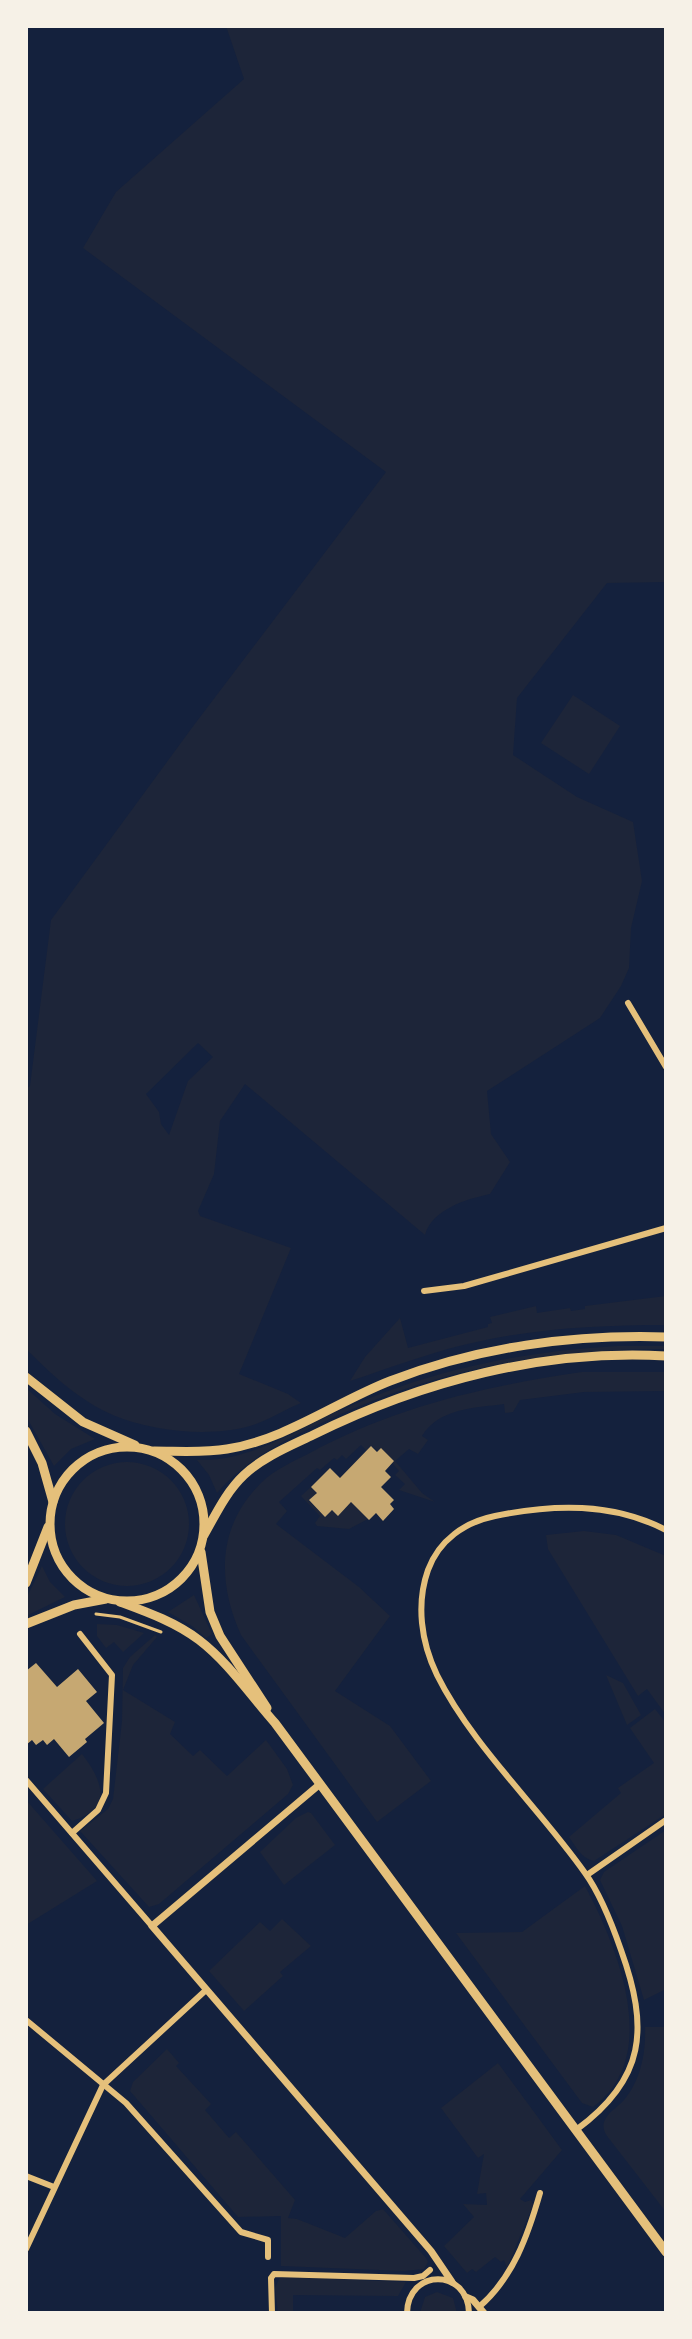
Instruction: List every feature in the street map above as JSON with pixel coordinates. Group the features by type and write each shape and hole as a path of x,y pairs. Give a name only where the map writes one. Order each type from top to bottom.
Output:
{"main road":[{"path":"154,1451 211,1451 247,1444 272,1436 392,1380 430,1367 497,1351 559,1340 666,1337"},
{"path":"204,1535 224,1497 246,1473 278,1452 353,1415 435,1385 500,1369 561,1358 639,1354 666,1356"},
{"path":"26,1377 83,1422 169,1459 186,1474 198,1494 204,1516 204,1535 195,1561 179,1582 158,1596 120,1602"},
{"path":"26,1431 42,1463 53,1502"},
{"path":"26,1583 49,1524 59,1487 74,1467 96,1453 122,1447 142,1448"},
{"path":"49,1524 56,1558 69,1576 87,1590 161,1618 206,1646 275,1723 666,2252"},
{"path":"201,1549 210,1612 220,1636 258,1691 275,1723"},
{"path":"26,1624 74,1605 108,1599"}],"street":[{"path":"628,1003 666,1067"},
{"path":"424,1291 464,1286 666,1228"},
{"path":"576,2130 594,2117 620,2089 636,2052 635,1995 607,1915 587,1875 470,1726 438,1676 423,1631 423,1583 433,1556 444,1544 466,1524 488,1517 561,1507 597,1509 640,1518 666,1530"},
{"path":"72,1833 98,1810 106,1793 112,1675 80,1634"},
{"path":"26,1780 431,2251 452,2282 482,2310 510,2271 540,2193"},
{"path":"152,1926 320,1784"},
{"path":"587,1875 666,1820"},
{"path":"26,2249 103,2085 206,1990"},
{"path":"26,2020 126,2103 241,2232 268,2240 268,2257"},
{"path":"26,2176 54,2187"},
{"path":"407,2313 410,2297 426,2282 432,2263 431,2251"},
{"path":"418,2277 430,2270"},
{"path":"272,2313 271,2278 274,2274 418,2277 426,2282 439,2279 452,2282"},
{"path":"466,2297 469,2313"}],"path":[{"path":"85,1614 120,1617 169,1636"}],"shaded area":[{"path":"226,26 666,26 666,582 607,583 517,698 513,755 577,797 633,822 642,881 631,928 629,968 621,986 600,1018 487,1091 491,1134 510,1162 490,1194 461,1202 443,1212 435,1218 425,1235 245,1084 220,1121 214,1174 198,1211 200,1216 291,1248 239,1374 288,1394 301,1403 250,1426 225,1431 189,1432 133,1422 95,1406 61,1382 26,1349 26,1089 30,1086 51,920 386,472 83,248 116,192 244,79","holes":["198,1043 213,1057 188,1081 169,1135 161,1124 159,1112 146,1094"]},
{"path":"573,695 620,726 589,774 541,743"},
{"path":"666,1296 666,1325 526,1333 448,1349 350,1381 365,1357 400,1318 408,1348 488,1327 492,1323 490,1317 536,1306 537,1313 570,1308 571,1311 585,1309 585,1306"},
{"path":"617,1346 666,1346 666,1349 575,1353 531,1359 444,1377 401,1390 359,1406 276,1446 251,1462 217,1493 209,1475 197,1460 251,1451 368,1399 455,1370 535,1354"},
{"path":"582,1372 666,1372 666,1391 584,1392 520,1400 513,1412 505,1413 504,1404 469,1408 448,1415 429,1427 422,1436 428,1440 418,1454 409,1449 395,1461 422,1493 435,1502 399,1490 405,1484 395,1475 399,1471 392,1463 394,1461 371,1446 367,1451 361,1445 346,1459 342,1455 320,1470 317,1468 279,1502 287,1511 276,1524 359,1587 390,1616 335,1691 390,1726 431,1781 377,1822 241,1635 233,1615 225,1575 229,1536 236,1517 261,1483 272,1474 374,1423 476,1392"},
{"path":"26,1388 55,1414 95,1439 71,1449 54,1466 26,1416"},
{"path":"127,1462 151,1467 170,1481 184,1500 189,1524 184,1548 170,1567 151,1581 127,1586 103,1581 84,1567 70,1548 65,1524 70,1500 84,1481 103,1467"},
{"path":"311,1487 317,1493 309,1501 325,1517 332,1510 339,1515 351,1502 368,1519 349,1529 317,1526 315,1523 320,1516 301,1496"},
{"path":"584,1531 616,1535 666,1556 666,1715 647,1689 638,1696 548,1549 546,1535"},
{"path":"42,1566 50,1582 65,1597 26,1616 26,1599"},
{"path":"194,1595 212,1634 206,1638 168,1612"},
{"path":"97,1624 117,1625 144,1633 123,1652 114,1642 106,1648 97,1636"},
{"path":"155,1635 157,1637 133,1665 123,1690 175,1722 170,1734 193,1756 200,1750 227,1776 266,1740 287,1769 293,1785 288,1794 159,1904 149,1907 80,1831 108,1809 113,1799 122,1721 123,1668 130,1657"},
{"path":"606,1675 623,1683 641,1715 627,1725"},
{"path":"655,1709 666,1723 666,1814 594,1861 590,1860 569,1837 621,1793 618,1788 654,1763 630,1728"},
{"path":"82,1754 99,1783 99,1801 94,1809 72,1821 43,1789"},
{"path":"26,1800 97,1881 26,1925"},
{"path":"308,1812 335,1845 284,1885 260,1852 296,1818"},
{"path":"666,1830 666,1989 644,2000 622,1926 600,1880 604,1872"},
{"path":"585,1886 610,1939 620,1969 630,2030 626,2059 614,2085 593,2107 582,2103 456,1933 522,1932"},
{"path":"282,1919 311,1946 280,1972 283,1976 244,2011 209,1971 260,1922 270,1931"},
{"path":"645,2027 666,2027 666,2212 607,2136 604,2127 606,2118 630,2092 638,2075 645,2046"},
{"path":"167,2049 179,2063 176,2066 211,2104 205,2110 229,2138 236,2132 295,2200 288,2218 345,2238 376,2211 383,2209 426,2258 428,2262 424,2269 404,2271 281,2266 281,2216 238,2217 130,2091 133,2082"},
{"path":"498,2063 562,2150 520,2199 525,2202 531,2200 533,2205 507,2268 504,2260 501,2262 495,2257 476,2272 472,2269 467,2273 444,2246 474,2217 463,2204 487,2205 486,2193 477,2194 484,2154 478,2158 441,2108"},
{"path":"283,2277 406,2282 398,2296 293,2295 293,2313 278,2313 275,2288"},
{"path":"437,2292 453,2298 457,2313 420,2313 425,2297"}],"building":[{"path":"371,1446 377,1452 381,1448 394,1461 385,1471 391,1477 381,1487 394,1500 390,1504 394,1509 383,1521 376,1513 369,1520 351,1502 338,1516 332,1510 325,1517 309,1500 317,1493 311,1487 330,1468 340,1478"},
{"path":"36,1663 57,1687 78,1669 97,1692 86,1701 104,1723 69,1757 54,1739 47,1745 43,1740 36,1745 32,1740 26,1745 26,1671"}]}
